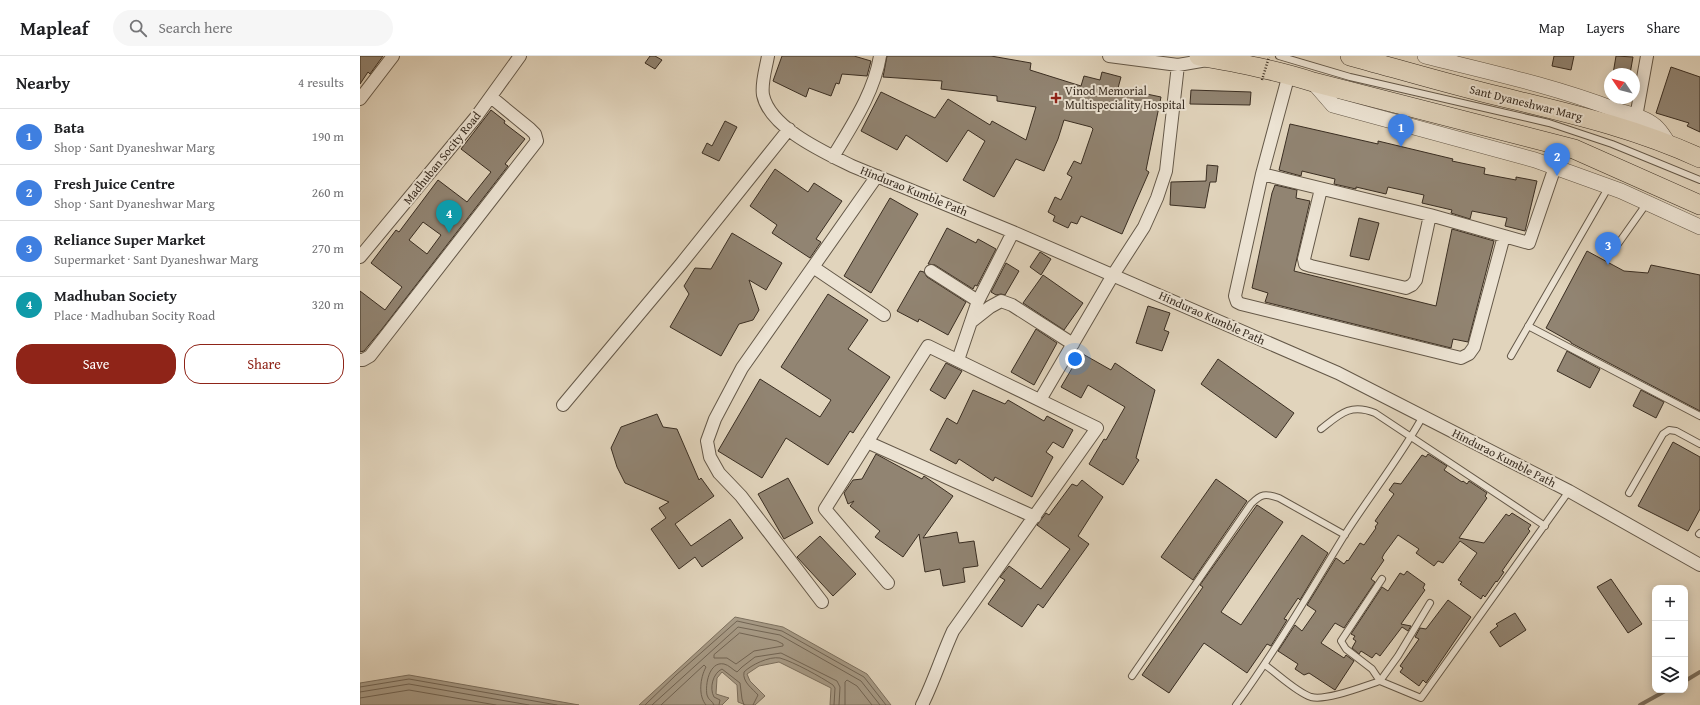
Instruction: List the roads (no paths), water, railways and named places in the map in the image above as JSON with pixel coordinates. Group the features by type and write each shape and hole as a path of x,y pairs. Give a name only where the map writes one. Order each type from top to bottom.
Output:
{"main road":[{"name":"Sant Dyaneshwar Marg","path":"1350,56 1481,92 1609,123 1668,143 1700,158"},
{"path":"1206,57 1262,65 1313,82 1574,149 1595,157 1700,205"}],"street":[{"path":"360,98 392,56"},
{"name":"Madhuban Socity Road","path":"360,257 476,117 520,56"},
{"name":"Hindurao Kumble Path","path":"768,56 763,94 767,107 776,119 789,130 822,151 877,176 1013,232 1338,373 1569,491 1700,565"},
{"path":"834,157 864,105 878,68 880,56"},
{"path":"1109,56 1178,65 1206,57"},
{"path":"1425,56 1559,89 1655,125 1668,143"},
{"path":"1636,117 1647,56"},
{"path":"1040,400 1113,275 1144,226 1157,198 1166,171 1178,65"},
{"path":"1289,74 1262,174 1235,296 1237,302 1461,358 1469,354 1474,347 1504,236"},
{"path":"1313,82 1332,105 1535,160 1609,186 1700,227"},
{"path":"360,360 370,356 537,141 535,134 530,129 490,97"},
{"path":"563,405 681,264 789,130"},
{"path":"1262,174 1430,215 1529,243 1555,167"},
{"path":"822,602 741,496 719,472 710,457 707,441 715,419 742,368 877,176"},
{"path":"1321,189 1304,259 1305,264 1311,266 1406,288 1412,285 1416,280 1430,215"},
{"path":"958,360 978,301 1013,232"},
{"path":"813,267 884,316"},
{"path":"931,271 978,301"},
{"path":"971,322 990,307 1001,301 1012,305 1073,344"},
{"path":"888,583 825,509 928,346 1097,428 953,631 931,687 922,705"},
{"path":"867,442 1035,517"}],"lane":[{"path":"1279,56 1350,77 1549,123 1612,144 1700,180"},
{"path":"1511,356 1609,186"},
{"path":"1613,251 1647,203"},
{"path":"1528,326 1700,416"},
{"path":"1321,429 1337,416 1350,409 1364,409 1375,413 1545,526"},
{"path":"1236,705 1266,665 1345,535 1411,438 1423,416"},
{"path":"1629,493 1663,434 1669,430 1676,431 1700,444"},
{"path":"1382,579 1341,641 1346,649 1372,669 1380,680 1421,698 1569,491"},
{"path":"1132,676 1251,504 1259,496 1268,494 1278,498 1345,535"},
{"path":"1266,665 1302,692 1312,697 1326,697 1380,680 1398,656 1430,603"}],"water":[{"path":"735,617 783,627 867,674 891,705 830,705 831,688 779,662 759,666 747,674 750,681 765,696 755,705 746,705 738,702 737,685 722,672 717,678 716,694 729,698 722,705 639,705"},
{"path":"409,675 579,705 360,705 360,683"}],"waterway":[{"path":"1688,679 1700,672"},
{"path":"1640,705 1662,693"}],"place":[{"name":"Vinod Memorial Multispeciality Hospital","path":"1056,98"},
{"name":"Bata","path":"1401,147"},
{"name":"Fresh Juice Centre","path":"1557,176"},
{"name":"Madhuban Society","path":"449,233"},
{"name":"Reliance Super Market","path":"1608,265"}]}
